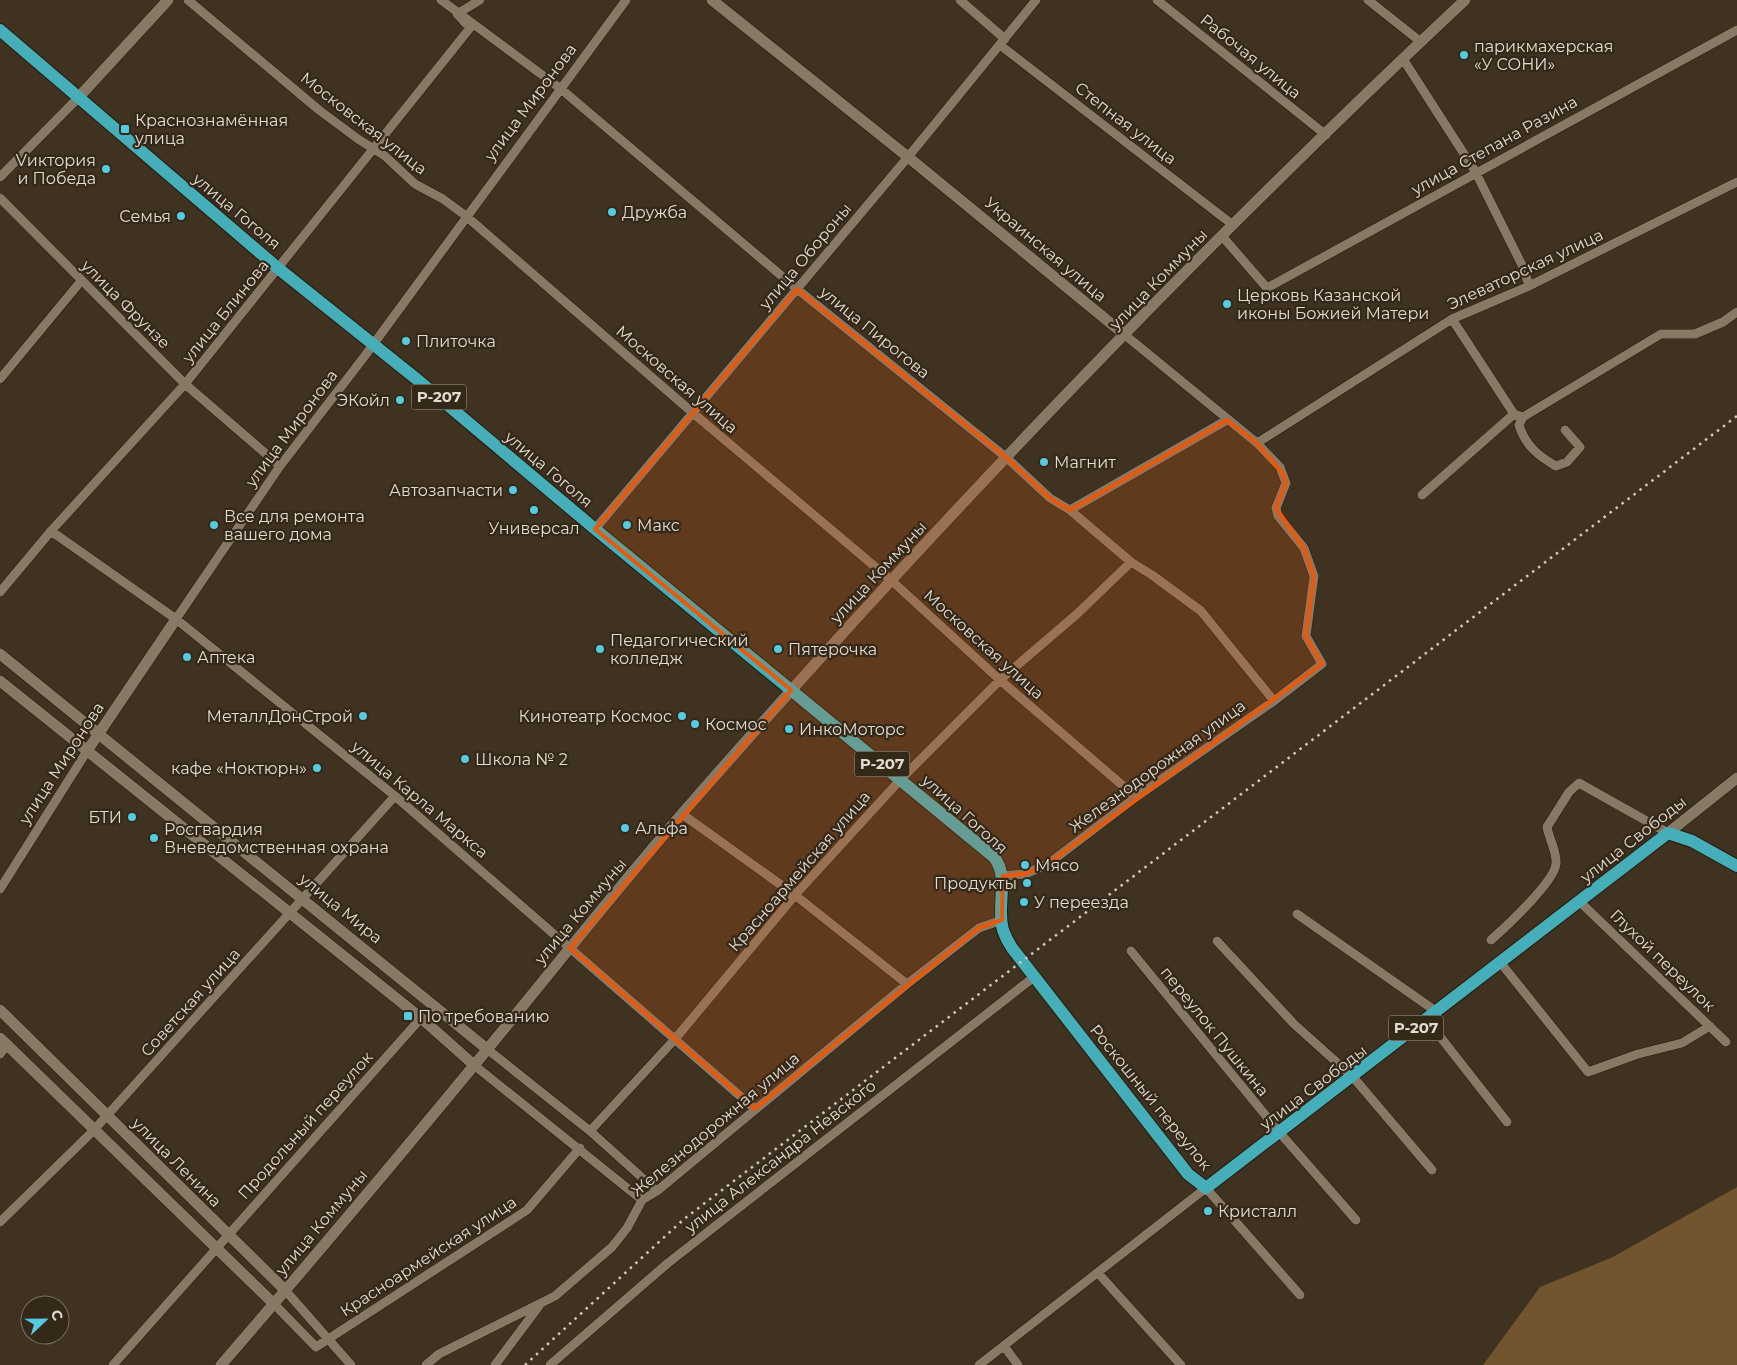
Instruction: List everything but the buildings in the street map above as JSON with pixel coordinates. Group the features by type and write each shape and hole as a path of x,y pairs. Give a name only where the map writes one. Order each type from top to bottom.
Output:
{"main road":[{"name":"улица Гоголя","path":"0,30 279,269 994,857 1003,876 1002,920 1006,938 1022,961"},
{"path":"1668,833 1692,841 1737,866"},
{"name":"улица Свободы","path":"1206,1188 1353,1077 1668,833"},
{"name":"Роскошный переулок","path":"1022,961 1188,1174 1206,1188"}],"street":[{"path":"0,177 78,98 168,0"},
{"name":"Московская улица","path":"188,0 318,110 358,139 375,148 415,184 443,199 466,216 693,413 892,581 1000,680 1136,797"},
{"name":"улица Пирогова","path":"441,0 457,14 560,89 797,289 1007,458 1050,498 1070,510 1131,562 1201,611 1274,701"},
{"path":"457,14 480,0"},
{"name":"улица Миронова","path":"0,889 86,750 280,466 373,345 626,0"},
{"name":"Украинская улица","path":"712,0 908,157 1227,420 1258,443 1280,467 1284,475 1286,483 1276,508 1278,516 1304,548 1312,569 1313,589 1306,636 1322,664"},
{"name":"Степная улица","path":"960,0 1002,42 1233,225"},
{"name":"улица Обороны","path":"595,529 908,157 1036,0"},
{"name":"Рабочая улица","path":"1156,0 1326,135"},
{"path":"1368,0 1420,42"},
{"name":"улица Коммуны","path":"221,1365 474,1065 682,814 791,690 1007,458 1222,236 1465,0"},
{"name":"улица Блинова","path":"0,592 51,530 185,384 279,269 470,28 457,14"},
{"name":"улица Степана Разина","path":"1222,236 1267,288 1475,171 1737,30"},
{"path":"1403,59 1475,171 1524,269 1529,286"},
{"name":"Элеваторская улица","path":"1258,443 1452,319 1529,286 1737,182"},
{"name":"улица Фрунзе","path":"0,198 185,384 280,466"},
{"path":"0,378 81,281"},
{"path":"1422,495 1518,415 1661,334 1695,334 1723,322 1737,312"},
{"path":"1452,319 1518,415 1519,425 1529,446 1541,458 1556,466 1567,462 1580,447 1565,430"},
{"path":"1070,510 1227,420"},
{"name":"улица Карла Маркса","path":"51,530 176,619 395,796 755,1109"},
{"name":"Красноармейская улица","path":"590,1131 675,1040 795,894 901,779 1000,680 1077,614 1131,562"},
{"name":"улица Мира","path":"0,654 590,1131 657,1191"},
{"name":"Железнодорожная улица","path":"1003,876 1025,874 1048,864 1136,797 1274,701 1322,664"},
{"path":"0,682 291,913 421,1018 474,1065 580,1148 642,1200"},
{"name":"улица Свободы","path":"1668,833 1737,778"},
{"path":"1491,940 1513,921 1549,879 1556,866 1556,856 1547,827 1570,792 1579,783 1668,833"},
{"name":"Советская улица","path":"0,1222 107,1116 395,796"},
{"path":"682,814 795,894 907,984"},
{"name":"Глухой переулок","path":"1579,901 1726,1042"},
{"path":"1297,914 1432,1016 1507,1122"},
{"name":"Железнодорожная улица","path":"426,1365 439,1354 555,1296 612,1247 627,1228 642,1200 657,1191 907,984 979,928 1002,920"},
{"path":"1217,941 1294,1024 1353,1077 1432,1170"},
{"name":"переулок Пушкина","path":"1131,951 1280,1133 1356,1220"},
{"path":"1500,962 1588,1072 1638,1054 1682,1043 1710,1026"},
{"name":"улица Александра Невского","path":"550,1365 668,1263 1034,978"},
{"name":"улица Ленина","path":"0,1010 285,1290 351,1365"},
{"name":"Продольный переулок","path":"113,1365 421,1018"},
{"path":"2,1046 216,1248 316,1347 329,1339"},
{"name":"Красноармейская улица","path":"329,1339 527,1210 580,1148"},
{"name":"улица Свободы","path":"979,1365 1206,1188"},
{"name":"Роскошный переулок","path":"1206,1188 1300,1295"},
{"path":"1098,1273 1181,1365"},
{"path":"494,1365 541,1304"},
{"path":"1004,1346 1018,1365"}],"highlighted area":[{"path":"797,289 1007,458 1050,498 1070,510 1227,420 1257,443 1284,475 1286,483 1276,508 1304,548 1314,576 1306,636 1322,664 1048,864 1025,874 1003,876 1002,920 979,928 755,1109 570,948 791,690 595,529"}],"shaded area":[{"path":"1737,1187 1737,1365 1483,1365 1540,1287 1613,1257"}],"railway":[{"path":"525,1365 684,1219 1737,416"}],"place":[{"name":"парикмахерская «У СОНИ»","path":"1464,55"},
{"name":"Краснознамённая улица","path":"125,129"},
{"name":"Vиктория и Победа","path":"106,169"},
{"name":"Дружба","path":"612,212"},
{"name":"Семья","path":"181,216"},
{"name":"Церковь Казанской иконы Божией Матери","path":"1227,304"},
{"name":"Плиточка","path":"406,341"},
{"name":"ЭКойл","path":"400,400"},
{"name":"Магнит","path":"1044,462"},
{"name":"Автозапчасти","path":"513,490"},
{"name":"Универсал","path":"534,510"},
{"name":"Все для ремонта вашего дома","path":"214,525"},
{"name":"Макс","path":"627,525"},
{"name":"Педагогический колледж","path":"600,649"},
{"name":"Пятерочка","path":"778,649"},
{"name":"Аптека","path":"187,657"},
{"name":"МеталлДонСтрой","path":"363,716"},
{"name":"Кинотеатр Космос","path":"682,716"},
{"name":"Космос","path":"695,724"},
{"name":"ИнкоМоторс","path":"789,729"},
{"name":"Школа № 2","path":"465,759"},
{"name":"кафе «Ноктюрн»","path":"317,768"},
{"name":"БТИ","path":"132,817"},
{"name":"Альфа","path":"625,828"},
{"name":"Росгвардия Вневедомственная охрана","path":"154,838"},
{"name":"Мясо","path":"1025,865"},
{"name":"Продукты","path":"1027,883"},
{"name":"У переезда","path":"1024,902"},
{"name":"По требованию","path":"408,1016"},
{"name":"Кристалл","path":"1208,1211"}]}
